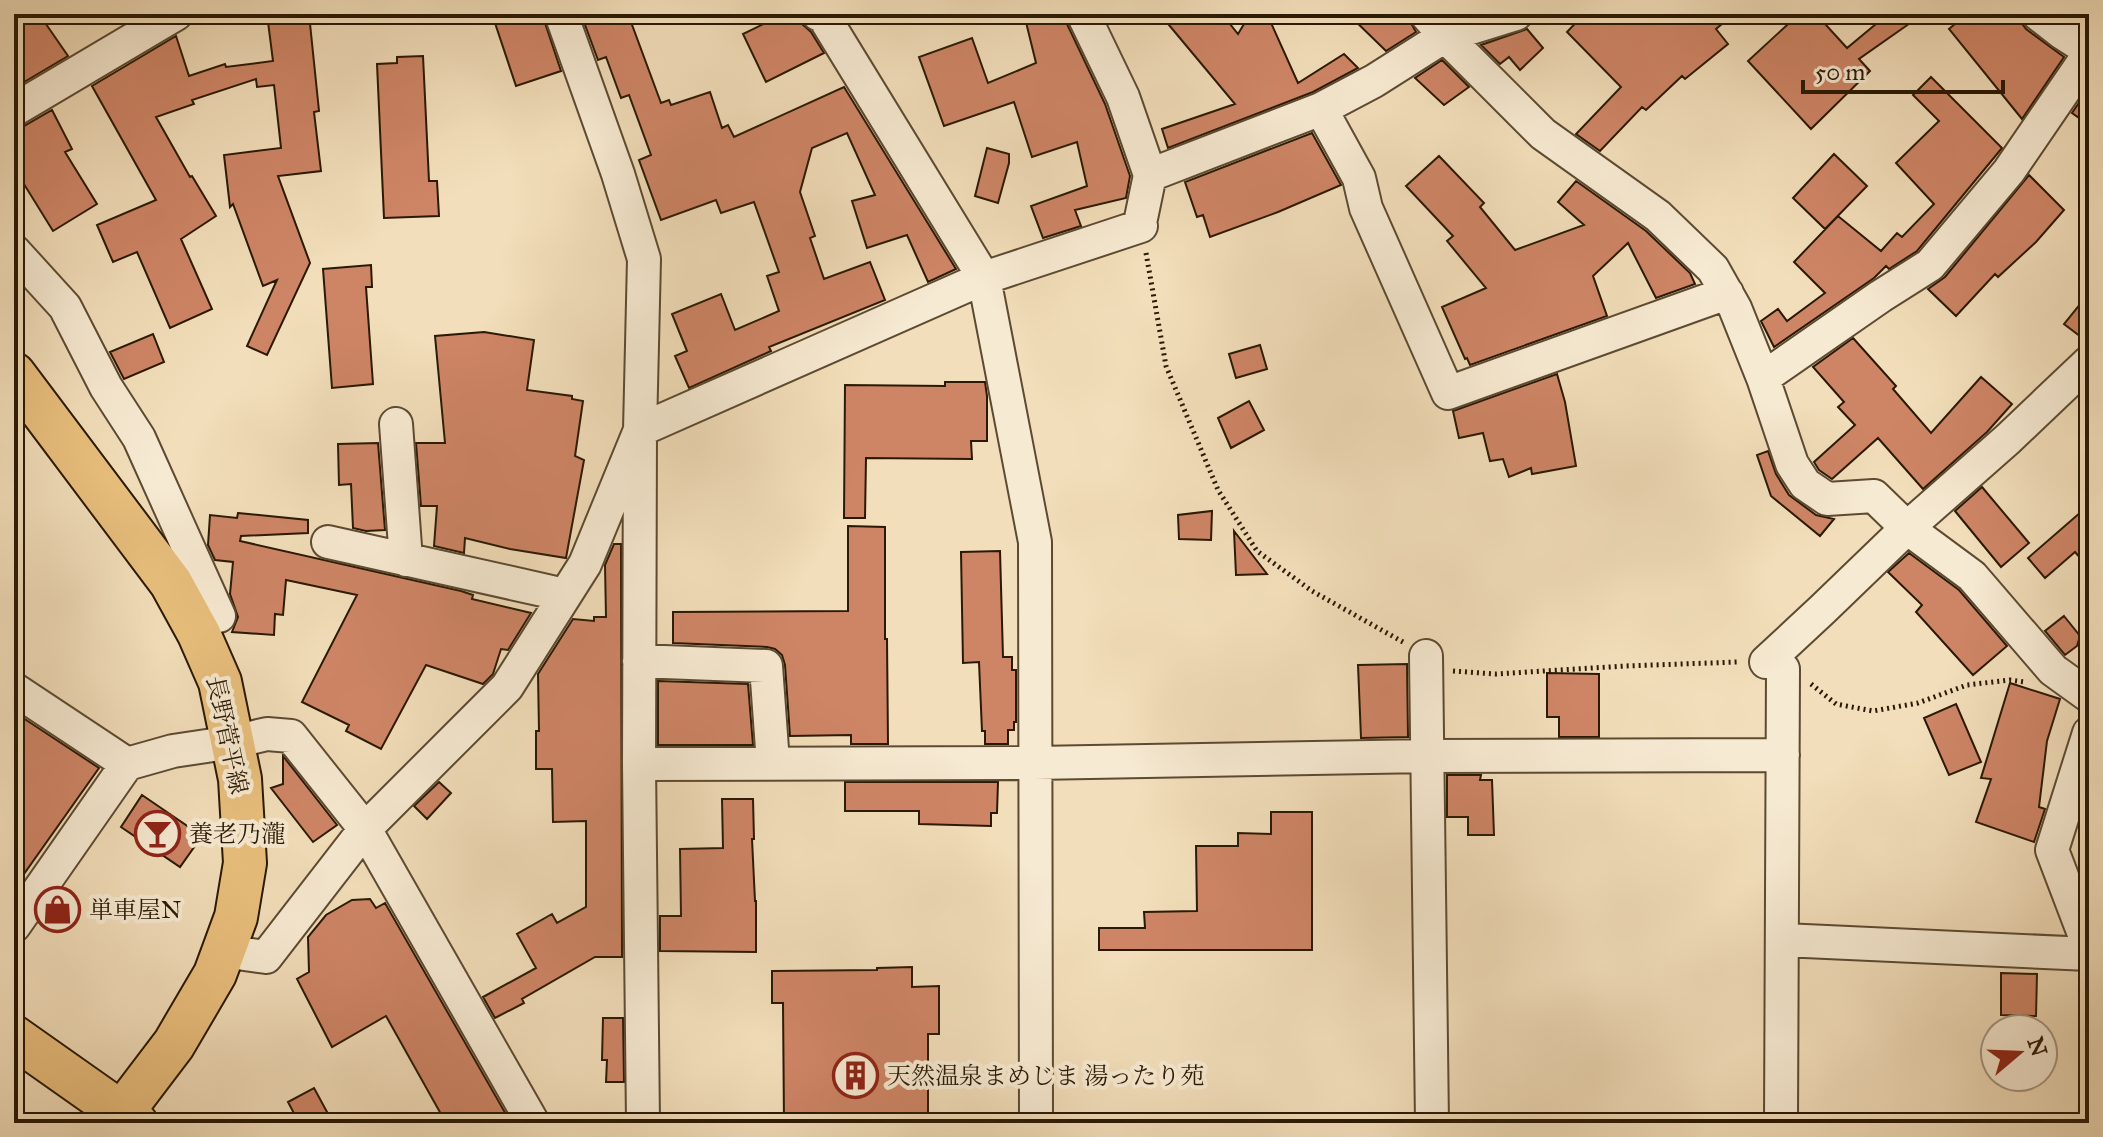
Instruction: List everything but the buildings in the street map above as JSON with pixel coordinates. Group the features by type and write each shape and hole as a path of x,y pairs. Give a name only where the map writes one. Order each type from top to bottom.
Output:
{"main road":[{"name":"長野菅平線","path":"14,374 171,583 199,634 220,682 240,779 245,863 236,917 215,974 124,1120"},
{"path":"14,1037 124,1120"}],"street":[{"path":"14,110 175,14"},
{"path":"561,14 618,174 644,259 639,661 643,1123"},
{"path":"818,14 824,17 984,278 1035,542 1036,1123"},
{"path":"225,947 266,957 365,829 507,687 585,564 640,430 984,278 1141,224 1150,175 1123,97 1083,14"},
{"path":"1150,175 1321,109 1374,81 1435,25 1516,14"},
{"path":"1763,378 1930,265 2009,171 2089,52 2038,14"},
{"path":"1435,25 1543,134 1658,216 1713,269 1735,308 1792,464 1805,484 1827,499 1874,496 1907,528 1972,576 2053,670 2089,695"},
{"path":"1321,109 1359,178 1366,208 1448,393 1727,293"},
{"path":"14,251 65,307 106,387 139,438 219,616"},
{"path":"1781,1123 1783,755 1774,665 1907,528 2089,362"},
{"path":"396,424 406,560"},
{"path":"328,542 565,595"},
{"path":"1426,656 1432,1123"},
{"path":"639,661 766,666 773,763"},
{"path":"14,689 127,764"},
{"path":"2089,733 2052,850 2089,947"},
{"path":"14,926 127,764 173,751 267,734 291,736 365,829 533,1123"},
{"path":"639,764 1783,755"},
{"path":"1783,940 2089,954"}],"path":[{"path":"1141,224 1166,366 1218,490 1257,551 1312,591 1454,672 1495,674 1625,666 1774,665 1816,687 1836,704 1873,711 1918,703 1967,685 2010,680 2036,683"}],"place":[{"name":"養老乃瀧","path":"158,834"},
{"name":"単車屋N","path":"58,910"},
{"name":"天然温泉まめじま 湯ったり苑","path":"856,1076"}]}
